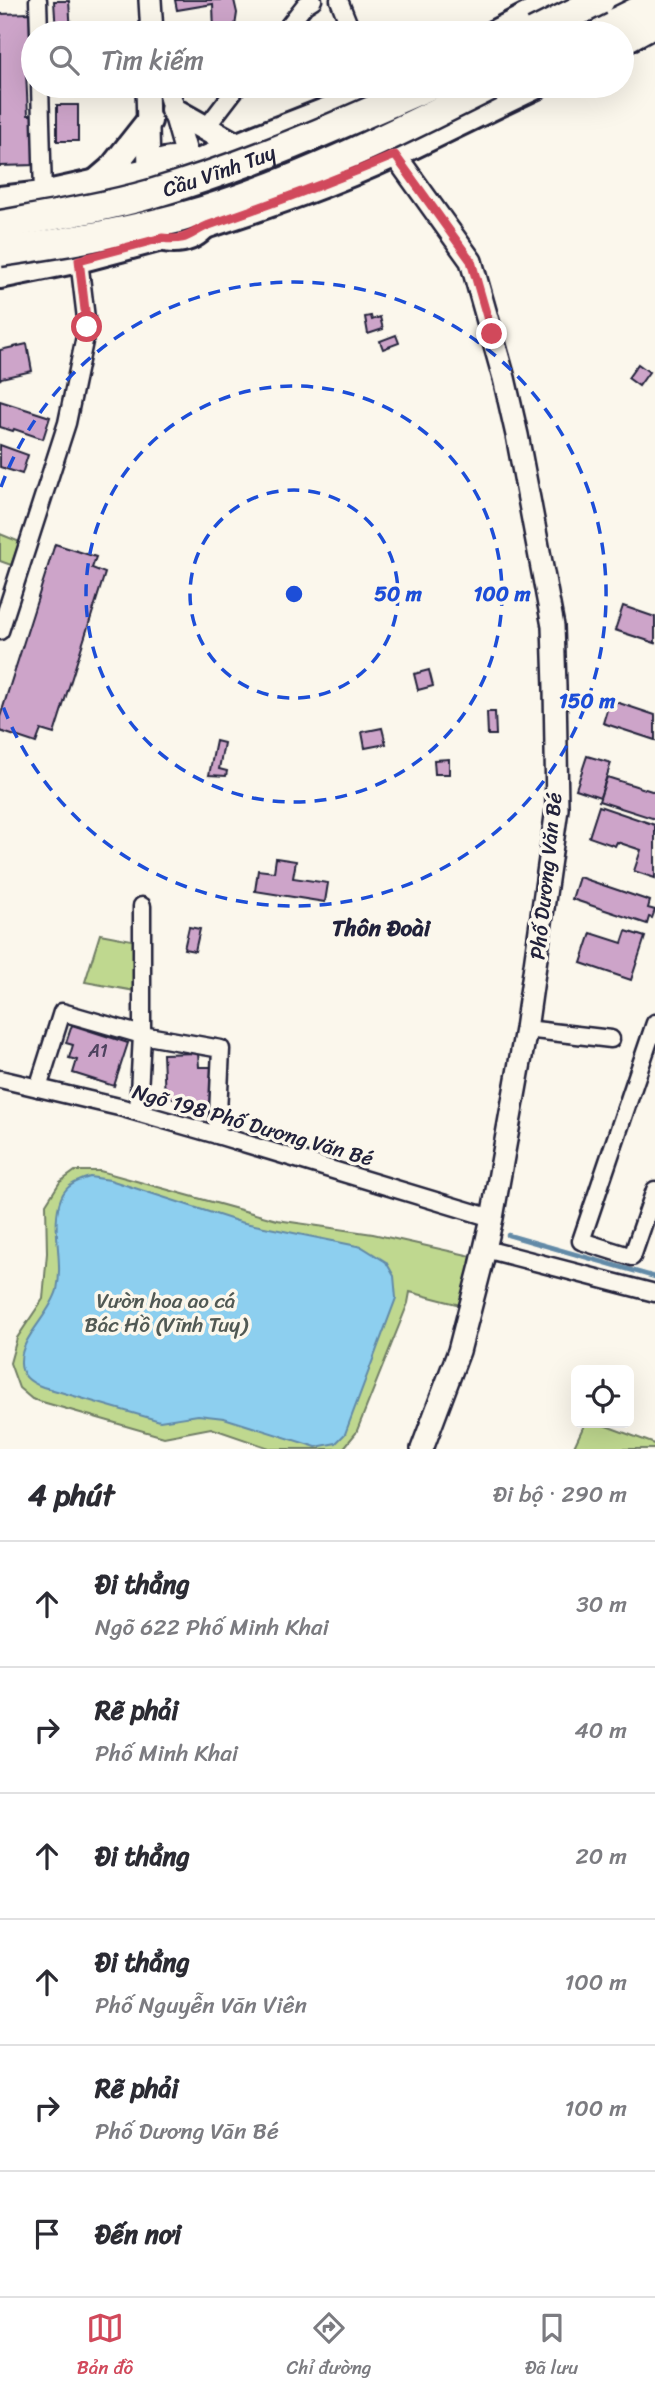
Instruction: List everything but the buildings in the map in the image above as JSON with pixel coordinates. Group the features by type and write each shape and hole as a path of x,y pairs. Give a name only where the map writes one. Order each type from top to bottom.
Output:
{"highway":[{"path":"542,21 600,0"},
{"path":"618,21 655,3"},
{"name":"Cầu Vĩnh Tuy","path":"0,225 54,216 163,190 325,132 401,98"},
{"name":"Cầu Vĩnh Tuy","path":"0,252 115,234 203,211 292,178 408,128 467,98"}],"main road":[{"path":"533,21 557,0"},
{"path":"567,0 574,21"},
{"path":"634,35 655,24"},
{"path":"191,164 351,98"},
{"path":"148,170 136,187 136,212 151,232 162,238 175,240 188,237 205,226 287,199 395,155 512,98"},
{"path":"173,110 235,145"},
{"path":"97,181 111,169 149,121"},
{"path":"0,199 43,194 148,170 163,162 176,160 201,170 209,181 215,204 205,226"},
{"path":"0,276 79,260 162,238"}],"street":[{"path":"38,0 39,21"},
{"path":"150,0 151,21"},
{"path":"292,21 305,5 313,0"},
{"path":"340,0 348,21"},
{"path":"40,98 43,194"},
{"path":"148,98 148,170"},
{"path":"170,98 191,164"},
{"path":"205,130 229,98"},
{"name":"Phố Dương Văn Bé","path":"395,155 471,261 507,390 553,626 557,809 526,1029 492,1217 459,1351 422,1449"},
{"path":"0,631 67,423 87,327 79,260"},
{"path":"138,1112 142,1035 142,906"},
{"path":"38,1088 62,1012 142,1035 221,1049 217,1135"},
{"path":"585,1259 582,1241 648,1067 655,1023"},
{"path":"526,1029 611,1040"},
{"name":"Ngõ 198 Phố Dương Văn Bé","path":"0,1079 138,1112 492,1217"},
{"path":"485,1249 585,1259 632,1257 655,1190"},
{"path":"585,1259 655,1293"}],"green space":[{"path":"0,534 20,542 11,565 0,561"},
{"path":"100,934 137,941 135,991 85,982"},
{"name":"Vườn hoa ao cá Bác Hồ (Vĩnh Tuy)","path":"75,1171 100,1171 277,1220 373,1234 476,1257 464,1306 410,1292 356,1433 343,1449 272,1449 211,1428 164,1437 32,1399 19,1388 10,1363 17,1338 43,1299 47,1253 46,1204 60,1182"},
{"path":"583,1428 612,1428 655,1444 655,1449 573,1449"}],"water":[{"name":"Vườn hoa ao cá Bác Hồ (Vĩnh Tuy)","path":"90,1177 110,1180 240,1222 362,1247 386,1262 394,1276 396,1298 345,1434 336,1443 316,1447 224,1418 198,1415 160,1421 43,1387 27,1378 21,1366 22,1352 57,1290 57,1220 61,1198 69,1187"}],"waterway":[{"path":"508,1235 655,1277"}],"district":[{"name":"Thôn Đoài","path":"381,928"}],"route":[{"path":"87,327 79,260 162,238 175,240 188,237 205,226 287,199 395,155 471,261 492,334"}]}
